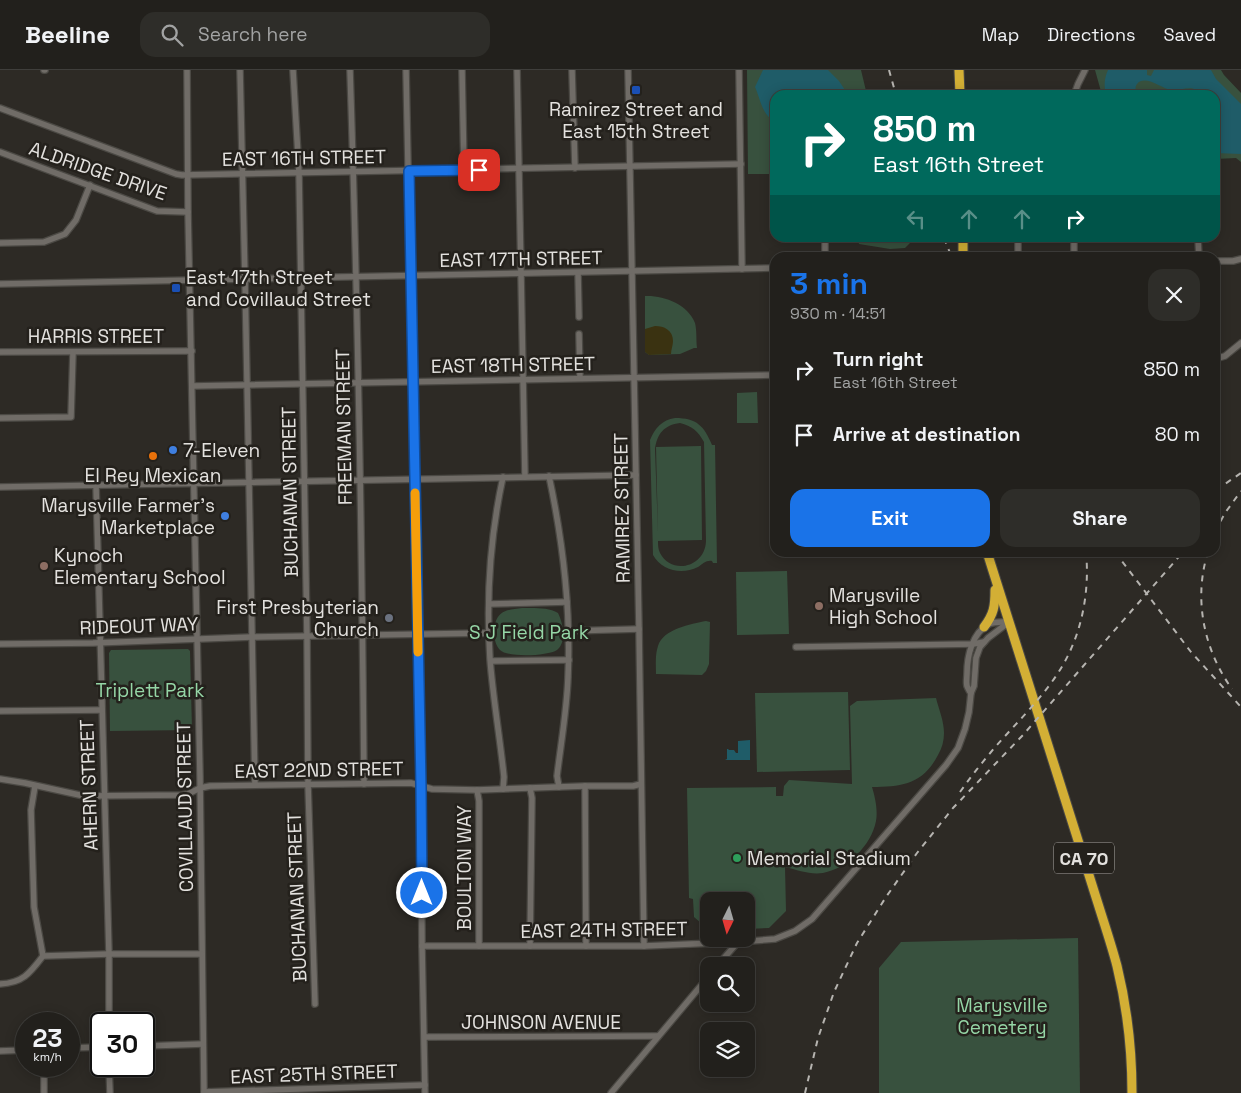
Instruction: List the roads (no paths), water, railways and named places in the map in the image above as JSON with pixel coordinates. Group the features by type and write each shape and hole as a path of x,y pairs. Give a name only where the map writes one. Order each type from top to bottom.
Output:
{"highway":[{"path":"959,70 960,90"},
{"name":"CA 70","path":"988,557 1117,966 1129,1032 1132,1093"},
{"path":"984,627 993,613 996,582"}],"street":[{"name":"COVILLAUD STREET","path":"187,70 204,1093"},
{"path":"240,70 246,280 255,785"},
{"name":"BUCHANAN STREET","path":"293,70 299,173 308,784 315,1004"},
{"name":"FREEMAN STREET","path":"350,70 354,172 364,784"},
{"path":"406,70 421,786 425,1093"},
{"path":"462,70 464,170"},
{"path":"517,70 525,477"},
{"path":"572,70 574,168"},
{"name":"RAMIREZ STREET","path":"628,70 644,946"},
{"path":"739,70 742,269"},
{"path":"1076,90 1085,70"},
{"name":"EAST 16TH STREET","path":"0,108 176,174 188,175 741,164"},
{"name":"ALDRIDGE DRIVE","path":"0,152 157,211 188,212"},
{"path":"0,243 44,242 65,234 76,220 90,185"},
{"path":"1220,261 1241,259"},
{"name":"EAST 17TH STREET","path":"0,284 770,268"},
{"path":"578,273 579,317"},
{"path":"579,334 580,378"},
{"path":"1220,358 1225,356 1241,343"},
{"name":"HARRIS STREET","path":"0,352 192,351"},
{"path":"0,418 71,417 73,352"},
{"name":"EAST 18TH STREET","path":"192,386 770,374"},
{"path":"0,487 636,475"},
{"path":"549,476 561,538 567,602 569,660 557,776 559,787"},
{"path":"503,477 492,544 489,604 490,661 504,777 503,789"},
{"name":"AHERN STREET","path":"96,485 109,1012"},
{"path":"489,604 567,602"},
{"path":"971,693 967,686 967,668 973,644 984,627 993,622 1009,622"},
{"path":"796,646 973,644 984,642 1009,622"},
{"path":"568,631 639,629"},
{"name":"RIDEOUT WAY","path":"0,644 489,633"},
{"name":"EAST 24TH STREET","path":"755,941 775,939 794,931 812,919 946,765 958,748 962,738 974,686 977,653 984,642"},
{"path":"490,661 569,660"},
{"path":"0,711 102,710"},
{"name":"EAST 22ND STREET","path":"0,779 76,795 105,796 182,795 210,786 411,783 432,789 477,790 633,786 641,784"},
{"path":"0,984 10,983 28,975 43,956 34,907 31,810 36,786"},
{"path":"585,786 586,946"},
{"path":"530,788 532,798 530,946"},
{"name":"BOULTON WAY","path":"477,790 479,801 479,946"},
{"name":"EAST 24TH STREET","path":"422,946 644,946 700,944"},
{"path":"43,956 201,954"},
{"path":"611,1093 700,987"},
{"name":"JOHNSON AVENUE","path":"425,1037 658,1036"},
{"path":"155,1046 203,1044"},
{"path":"0,1051 15,1050"},
{"path":"44,1077 44,1093"},
{"path":"109,1077 110,1093"},
{"name":"EAST 25TH STREET","path":"204,1093 425,1085"}],"water":[{"path":"763,70 828,70 845,90 770,90 770,117 762,107 755,87"},
{"path":"1108,70 1147,70 1147,75 1151,76 1154,70 1211,70 1216,79 1241,104 1241,154 1220,153 1220,90 1196,90 1191,88 1171,90 1149,81 1140,81 1136,85 1136,90 1105,90"},
{"path":"750,740 750,760 725,760 727,759 727,749 738,753 738,741"}],"railway":[{"path":"889,70 895,90"},
{"path":"946,242 950,252"},
{"path":"1220,487 1241,473"},
{"path":"1220,522 1241,491"},
{"path":"960,792 991,752 1043,694 1066,659 1078,630 1085,600 1087,584 1086,557"},
{"path":"1119,557 1191,652 1241,707"},
{"path":"805,1093 818,1038 834,992 857,943 886,897 917,853 953,808 1023,735 1179,557"},
{"path":"1207,557 1201,588 1204,624 1214,658 1232,689"}],"place":[{"name":"Ramirez Street and East 15th Street","path":"636,90"},
{"name":"East 17th Street and Covillaud Street","path":"176,288"},
{"name":"7-Eleven","path":"173,450"},
{"name":"El Rey Mexican","path":"153,456"},
{"name":"Marysville Farmer's Marketplace","path":"225,516"},
{"name":"Kynoch Elementary School","path":"44,566"},
{"name":"Marysville High School","path":"819,606"},
{"name":"First Presbyterian Church","path":"389,618"},
{"name":"Memorial Stadium","path":"737,858"}],"park label":[{"name":"S J Field Park","path":"529,632"},
{"name":"Triplett Park","path":"150,690"},
{"name":"Marysville Cemetery","path":"1002,1016"}]}
